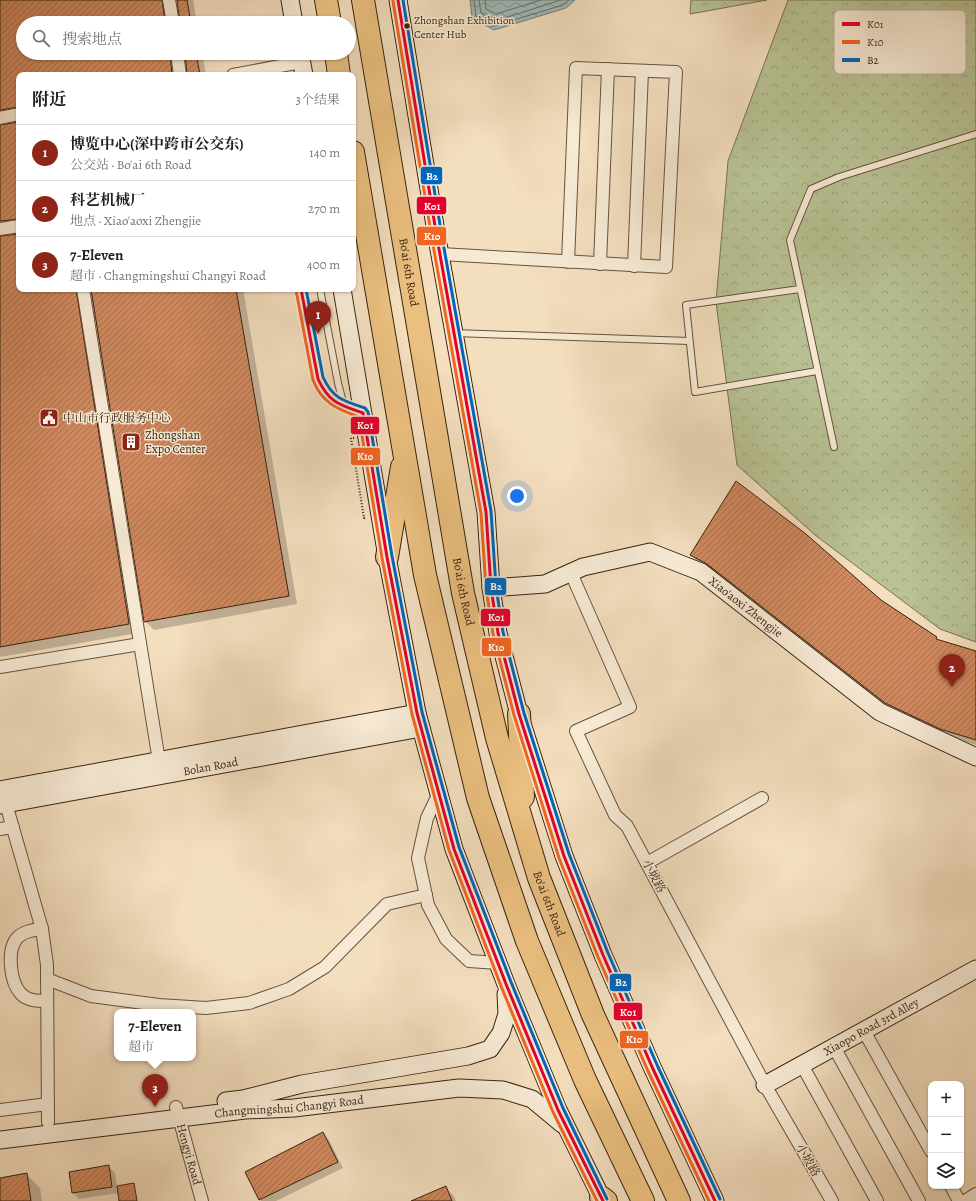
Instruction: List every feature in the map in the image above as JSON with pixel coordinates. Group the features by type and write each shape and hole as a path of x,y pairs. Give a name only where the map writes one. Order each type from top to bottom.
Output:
{"highway":[{"path":"326,0 329,16"},
{"name":"Bo'ai 6th Road","path":"362,0 463,592 497,738 539,878 593,1015 679,1201"},
{"path":"337,60 339,72"},
{"path":"356,169 405,448 425,575 478,798 527,941 585,1080 643,1201"},
{"path":"388,557 405,448"},
{"path":"519,714 524,828"}],"street":[{"path":"169,0 171,16"},
{"path":"290,0 293,16"},
{"path":"398,0 454,333 486,512 491,588 498,633 519,714 564,856 603,955 653,1069 715,1201"},
{"path":"178,60 180,72"},
{"path":"250,72 301,63"},
{"path":"441,254 568,262 600,264 666,268 676,72 576,68 568,262"},
{"path":"600,264 608,69"},
{"path":"634,266 642,71"},
{"path":"0,118 16,115"},
{"path":"0,229 16,226"},
{"path":"83,292 159,761"},
{"path":"343,292 388,557 419,720 438,793 454,848 506,984 567,1127 604,1200"},
{"name":"Xiao'aoxi Zhengjie","path":"491,588 545,584 583,567 650,552 702,572 880,712 976,757"},
{"name":"小坡路","path":"571,573 630,706 576,731 615,815 627,826 765,1085 832,1201"},
{"path":"0,667 140,644"},
{"name":"Bolan Road","path":"2,800 159,761 419,720"},
{"name":"Bolan Road","path":"2,800 419,720"},
{"path":"438,793 427,818 418,858 428,905 446,939 469,961 498,963"},
{"path":"647,863 762,798"},
{"path":"2,800 13,827 42,929 47,965 48,1122"},
{"path":"0,829 13,827"},
{"path":"47,979 91,996 159,1005 206,1008 249,1003 289,989 325,967 387,904 426,895"},
{"path":"42,929 28,931 17,938 6,965 21,994 34,1002 47,1001"},
{"name":"Xiaopo Road 3rd Alley","path":"765,1085 976,969"},
{"name":"Changmingshui Changyi Road","path":"0,1140 177,1113 243,1099 302,1084 468,1056 490,1049 501,1033 507,1014 506,984"},
{"path":"864,1031 928,1145"},
{"path":"834,1048 920,1201"},
{"path":"802,1065 877,1201"},
{"name":"Changmingshui Changyi Road","path":"0,1128 48,1122 177,1113 294,1108 459,1088 502,1090 532,1099 567,1127"},
{"path":"0,1110 48,1104"},
{"name":"Hengyi Road","path":"177,1113 202,1201"},
{"path":"953,1189 959,1201"},
{"path":"965,1201 976,1194"}],"lane":[{"path":"834,447 790,240 812,188 839,177 976,134"},
{"path":"800,289 686,305 695,392 817,371"},
{"path":"302,292 318,379 324,393 332,401 363,413"},
{"path":"321,292 338,383 344,406"},
{"path":"454,333 689,341"}],"green space":[{"path":"691,0 767,0 690,14"},
{"path":"788,0 976,0 976,642 940,629 815,535 737,465 716,302 728,161"}],"water":[{"path":"470,0 575,0 566,8 494,30 472,18"}],"building":[{"path":"0,0 162,0 164,16 16,16 16,60 171,60 172,72 16,72 16,107 0,110"},
{"path":"177,0 187,0 190,16 179,16"},
{"path":"186,60 197,60 199,72 187,72"},
{"path":"16,122 16,219 0,221 0,125"},
{"path":"16,234 16,292 76,292 129,624 0,647 0,236"},
{"path":"91,292 237,292 289,596 144,622"},
{"path":"736,481 806,534 881,600 937,637 936,639 976,651 976,740 940,729 885,703 707,564 690,555"},
{"path":"323,1132 338,1162 259,1200 245,1172"},
{"path":"109,1165 112,1187 72,1193 69,1172"},
{"path":"27,1173 31,1201 0,1201 0,1178"},
{"path":"134,1183 137,1201 119,1201 117,1186"},
{"path":"446,1186 452,1201 411,1201"}],"transit line":[{"name":"K01","path":"398,0 437,238 486,512 491,588 498,633 519,714 564,856 603,955 653,1069 715,1201"},
{"name":"B2","path":"403,0 442,237 491,511 496,587 503,632 524,713 569,854 608,953 658,1067 720,1199"},
{"name":"K10","path":"393,1 432,239 481,513 486,588 493,634 514,715 559,858 598,957 648,1071 709,1201"},
{"name":"K10","path":"296,292 313,380 317,388 331,404 359,417 382,558 412,714 449,850 501,986 553,1112 597,1201"},
{"name":"K01","path":"302,292 318,379 322,387 336,402 363,413 387,557 417,713 454,849 506,984 558,1110 603,1201"},
{"name":"B2","path":"307,292 323,377 335,395 345,401 365,408 368,412 392,556 422,712 459,847 511,982 563,1108 607,1199"}],"place":[{"name":"Zhongshan Exhibition Center Hub","path":"407,26"},
{"name":"博览中心(深中跨市公交东)","path":"318,334"},
{"name":"中山市行政服务中心","path":"49,418"},
{"name":"Zhongshan Expo Center","path":"131,442"},
{"name":"科艺机械厂","path":"952,687"},
{"name":"7-Eleven","path":"155,1107"}]}
